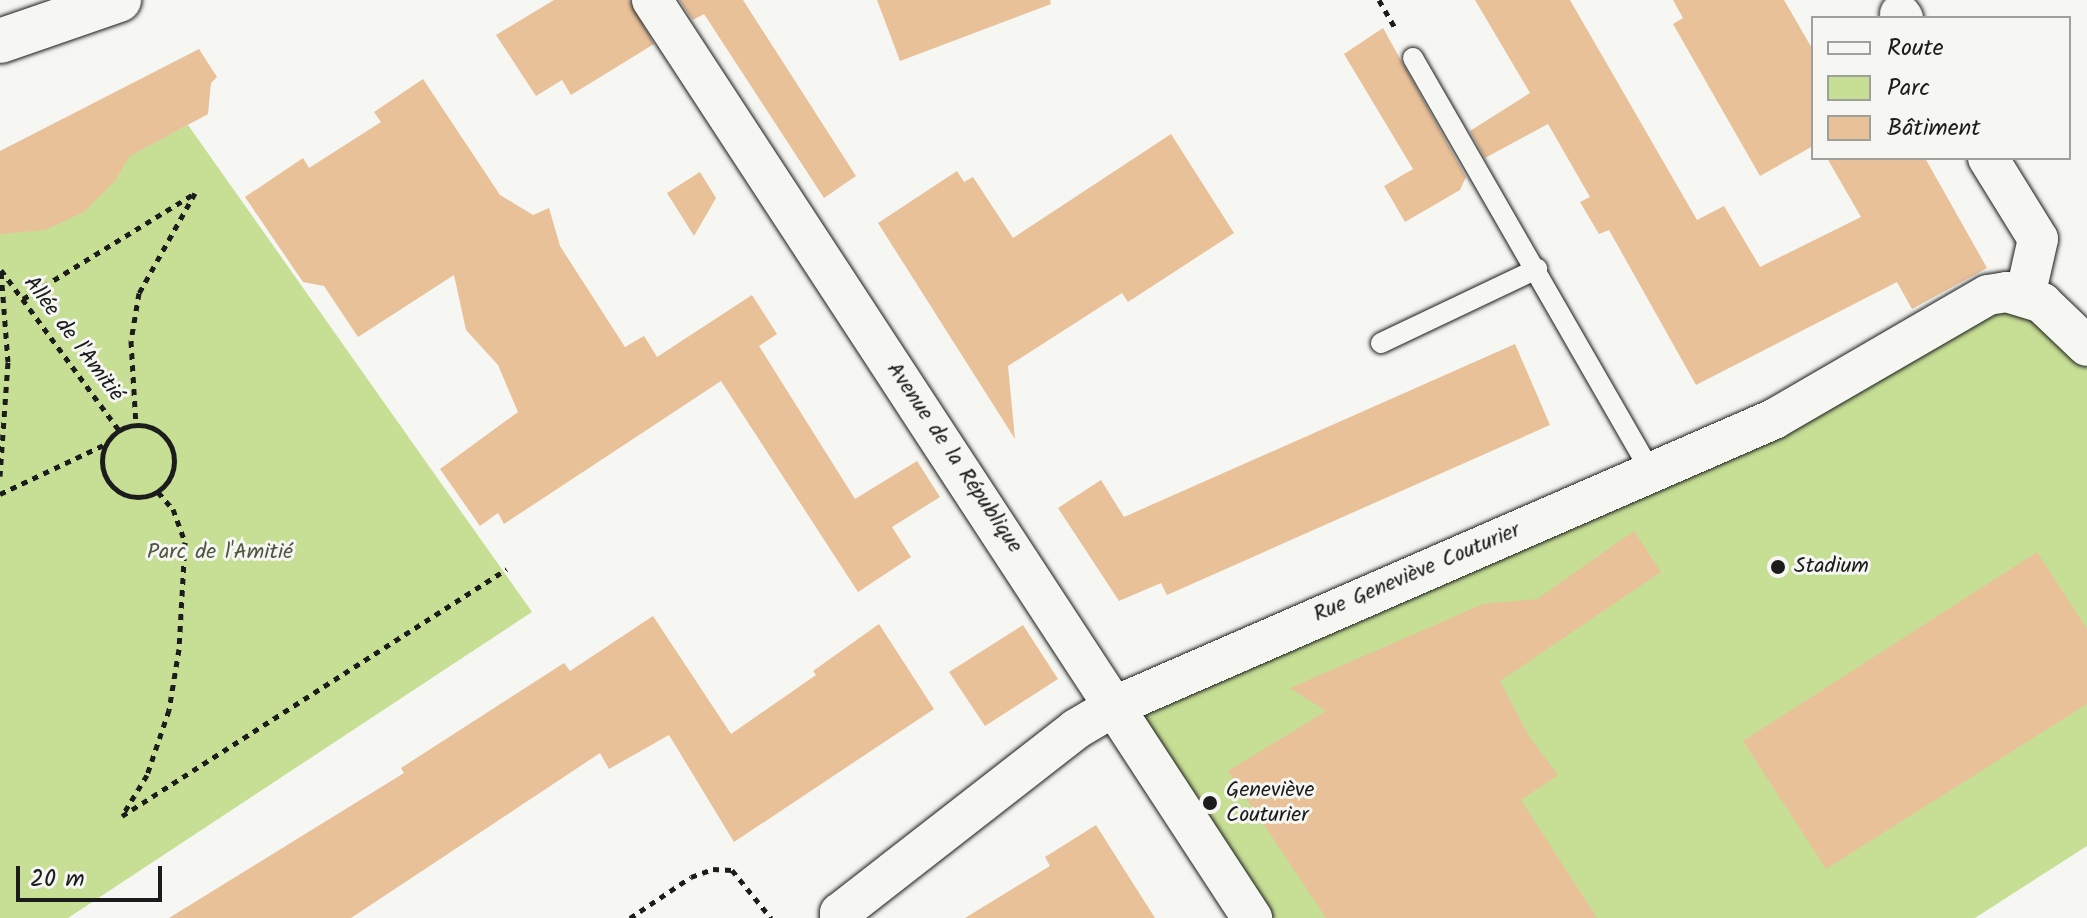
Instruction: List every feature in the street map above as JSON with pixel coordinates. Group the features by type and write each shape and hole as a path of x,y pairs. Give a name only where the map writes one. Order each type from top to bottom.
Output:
{"main road":[{"path":"0,41 67,9 119,0"}],"street":[{"name":"Avenue de la République","path":"652,0 1252,918"},
{"path":"1989,160 2038,239 2025,296 2060,316 2087,346"},
{"name":"Rue Geneviève Couturier","path":"838,916 1076,729 1115,706 1774,419 1988,295 2025,296"}],"lane":[{"path":"1413,58 1651,472"},
{"path":"1381,343 1537,269"}],"path":[{"path":"23,299 195,193 139,293 131,341 136,425"},
{"name":"Allée de l'Amitié","path":"0,269 119,430"},
{"path":"0,269 8,362 0,476"},
{"path":"0,494 106,444 119,430 136,425 159,431 173,450 173,473 158,492 135,498 113,488 102,467 106,444"},
{"path":"158,492 173,509 185,542 179,649 169,710 147,775 122,816 507,569"},
{"path":"630,918 691,877 713,869 732,870 771,918"}],"green space":[{"name":"Parc de l'Amitié","path":"188,125 532,612 68,918 0,918 0,221"},
{"name":"Stadium","path":"1998,308 2048,326 2087,368 2087,846 1975,918 1273,918 1152,750 1145,715 1156,701"}],"building":[{"path":"554,0 629,0 654,44 571,95 562,80 536,96 496,35"},
{"path":"679,0 743,0 856,176 824,198 704,14 693,20"},
{"path":"877,0 1050,0 1051,4 900,61"},
{"path":"1475,0 1570,0 1697,220 1724,206 1760,267 1861,217 1828,160 1926,160 1987,268 1912,309 1897,282 1696,385 1609,230 1599,234 1580,202 1590,197 1548,124 1485,158 1470,131 1530,93"},
{"path":"1673,0 1784,0 1811,47 1811,147 1760,176 1673,24 1683,18"},
{"path":"1383,28 1466,177 1460,190 1405,222 1384,186 1413,169 1344,54"},
{"path":"199,49 217,77 211,83 208,114 130,156 114,182 84,212 45,230 0,234 0,151"},
{"path":"423,79 500,195 533,215 549,208 560,246 625,347 644,336 657,357 752,295 777,334 759,346 855,499 917,461 940,497 892,527 911,557 858,592 721,381 504,524 498,513 480,526 440,469 518,412 498,365 466,330 454,275 358,337 324,286 303,282 245,197 303,158 309,168 381,122 374,112"},
{"path":"1171,134 1234,233 1128,302 1122,293 1008,366 1015,439 878,223 957,171 964,182 973,177 1013,238"},
{"path":"700,172 716,198 694,236 667,193"},
{"path":"1515,344 1550,425 1167,595 1161,583 1119,601 1058,508 1101,480 1124,517"},
{"path":"1634,531 1661,572 1500,681 1530,738 1558,775 1521,800 1597,918 1326,918 1228,771 1326,711 1290,688 1483,604 1537,599"},
{"path":"2037,552 2087,629 2087,704 1826,869 1743,741"},
{"path":"653,616 731,734 816,675 813,671 879,624 934,709 734,842 669,735 609,769 600,753 351,918 169,918 404,773 401,768 564,663 570,671"},
{"path":"1023,625 1058,679 985,726 949,672"},
{"path":"1096,825 1155,918 965,918 1050,866 1045,857"}],"place":[{"name":"Stadium","path":"1778,567"},
{"name":"Geneviève Couturier","path":"1210,803"}]}
